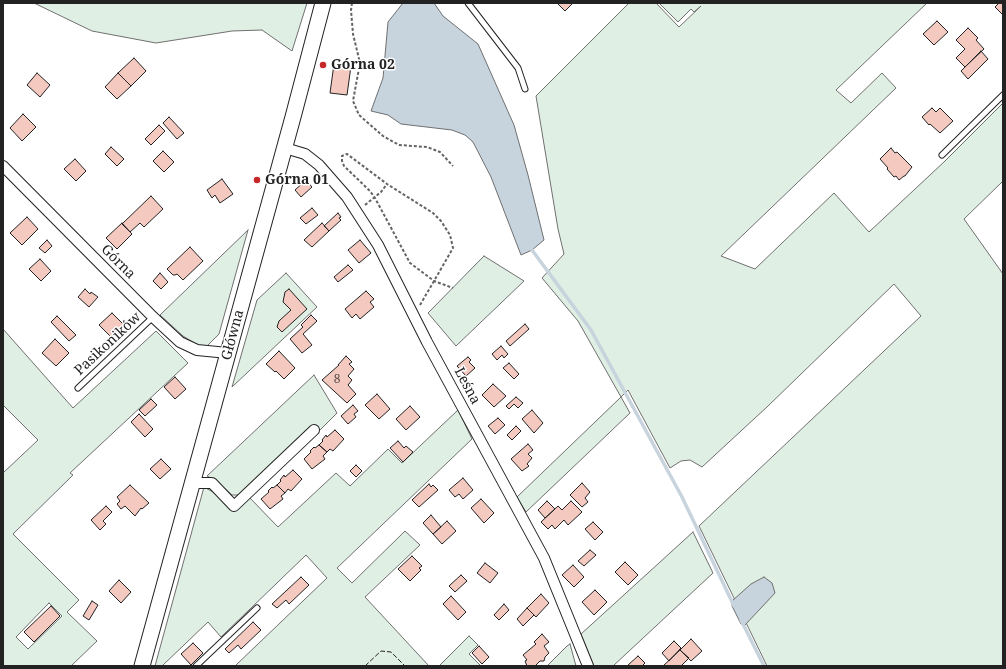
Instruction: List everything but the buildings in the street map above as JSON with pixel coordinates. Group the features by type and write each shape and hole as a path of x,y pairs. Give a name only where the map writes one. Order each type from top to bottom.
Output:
{"main road":[{"name":"Główna","path":"142,666 285,148 323,3"}],"street":[{"name":"Leśna","path":"285,148 300,152 316,162 347,197 381,248 414,316 544,558 588,666"},
{"name":"Górna","path":"3,166 153,317 180,342 197,350 228,353"},
{"path":"192,483 212,483 234,506 314,430"}],"lane":[{"path":"468,3 518,68 525,89"},
{"path":"942,155 1003,95"},
{"name":"Pasikoników","path":"78,388 153,317"},
{"path":"196,666 257,608"}],"path":[{"path":"352,3 351,10 353,34 360,63 353,101 359,115 383,136 399,145 427,147 440,152 453,166"},
{"path":"414,316 434,281 453,248 450,235 433,212 387,184 347,154 342,156 344,166 370,191 410,263 434,281 452,288"},
{"path":"357,212 374,198 387,184"}],"green space":[{"path":"34,3 307,3 292,51 262,30 232,31 156,43 92,31"},
{"path":"629,3 656,3 679,27 701,6 694,12 691,9 678,22 659,3 927,3 836,90 851,103 882,73 896,88 721,256 755,269 834,193 869,232 945,161 1003,103 1003,181 964,219 1003,274 1003,666 767,666 699,526 921,316 894,284 768,406 702,467 690,460 681,461 670,468 628,390 621,397 578,321 542,278 564,254 558,229 536,96"},
{"path":"248,230 219,334 204,349 183,336 160,315"},
{"path":"484,256 524,281 456,346 428,313"},
{"path":"286,273 317,307 232,387 257,300"},
{"path":"3,329 73,408 156,331 188,363 70,473 73,475 13,534 79,600 67,612 97,641 71,666 3,666 3,473 38,440 3,405","holes":["49,603 62,616 28,649 16,637"]},
{"path":"314,375 337,413 320,430 314,425 239,495 232,495 215,480 207,476"},
{"path":"621,397 630,413 526,512 517,497"},
{"path":"458,410 472,439 337,568 352,583 405,531 420,545 365,597 429,666 235,666 327,578 306,555 221,637 208,622 162,666 155,666 204,487 213,492 234,511 249,497 278,527 336,473 350,486 388,449 402,463"},
{"path":"693,532 713,573 613,666 594,666 581,634"},
{"path":"469,636 478,645 469,654 481,666 439,666"},
{"path":"570,644 576,666 547,666 567,646"}],"shaded area":[{"path":"403,3 434,3 443,16 478,44 514,125 528,175 544,240 532,250 521,255 491,177 473,142 465,135 452,130 401,124 388,115 371,111 383,78 388,22"},
{"path":"764,577 772,583 775,593 745,625 741,624 732,606 732,601 751,584"}],"waterway":[{"path":"532,250 591,330 682,497 734,606"},
{"path":"741,620 764,666"}],"fence":[{"path":"365,666 381,651 391,652 405,666"}],"place":[{"name":"Górna 02","path":"323,65"},
{"name":"Górna 01","path":"257,180"}]}
